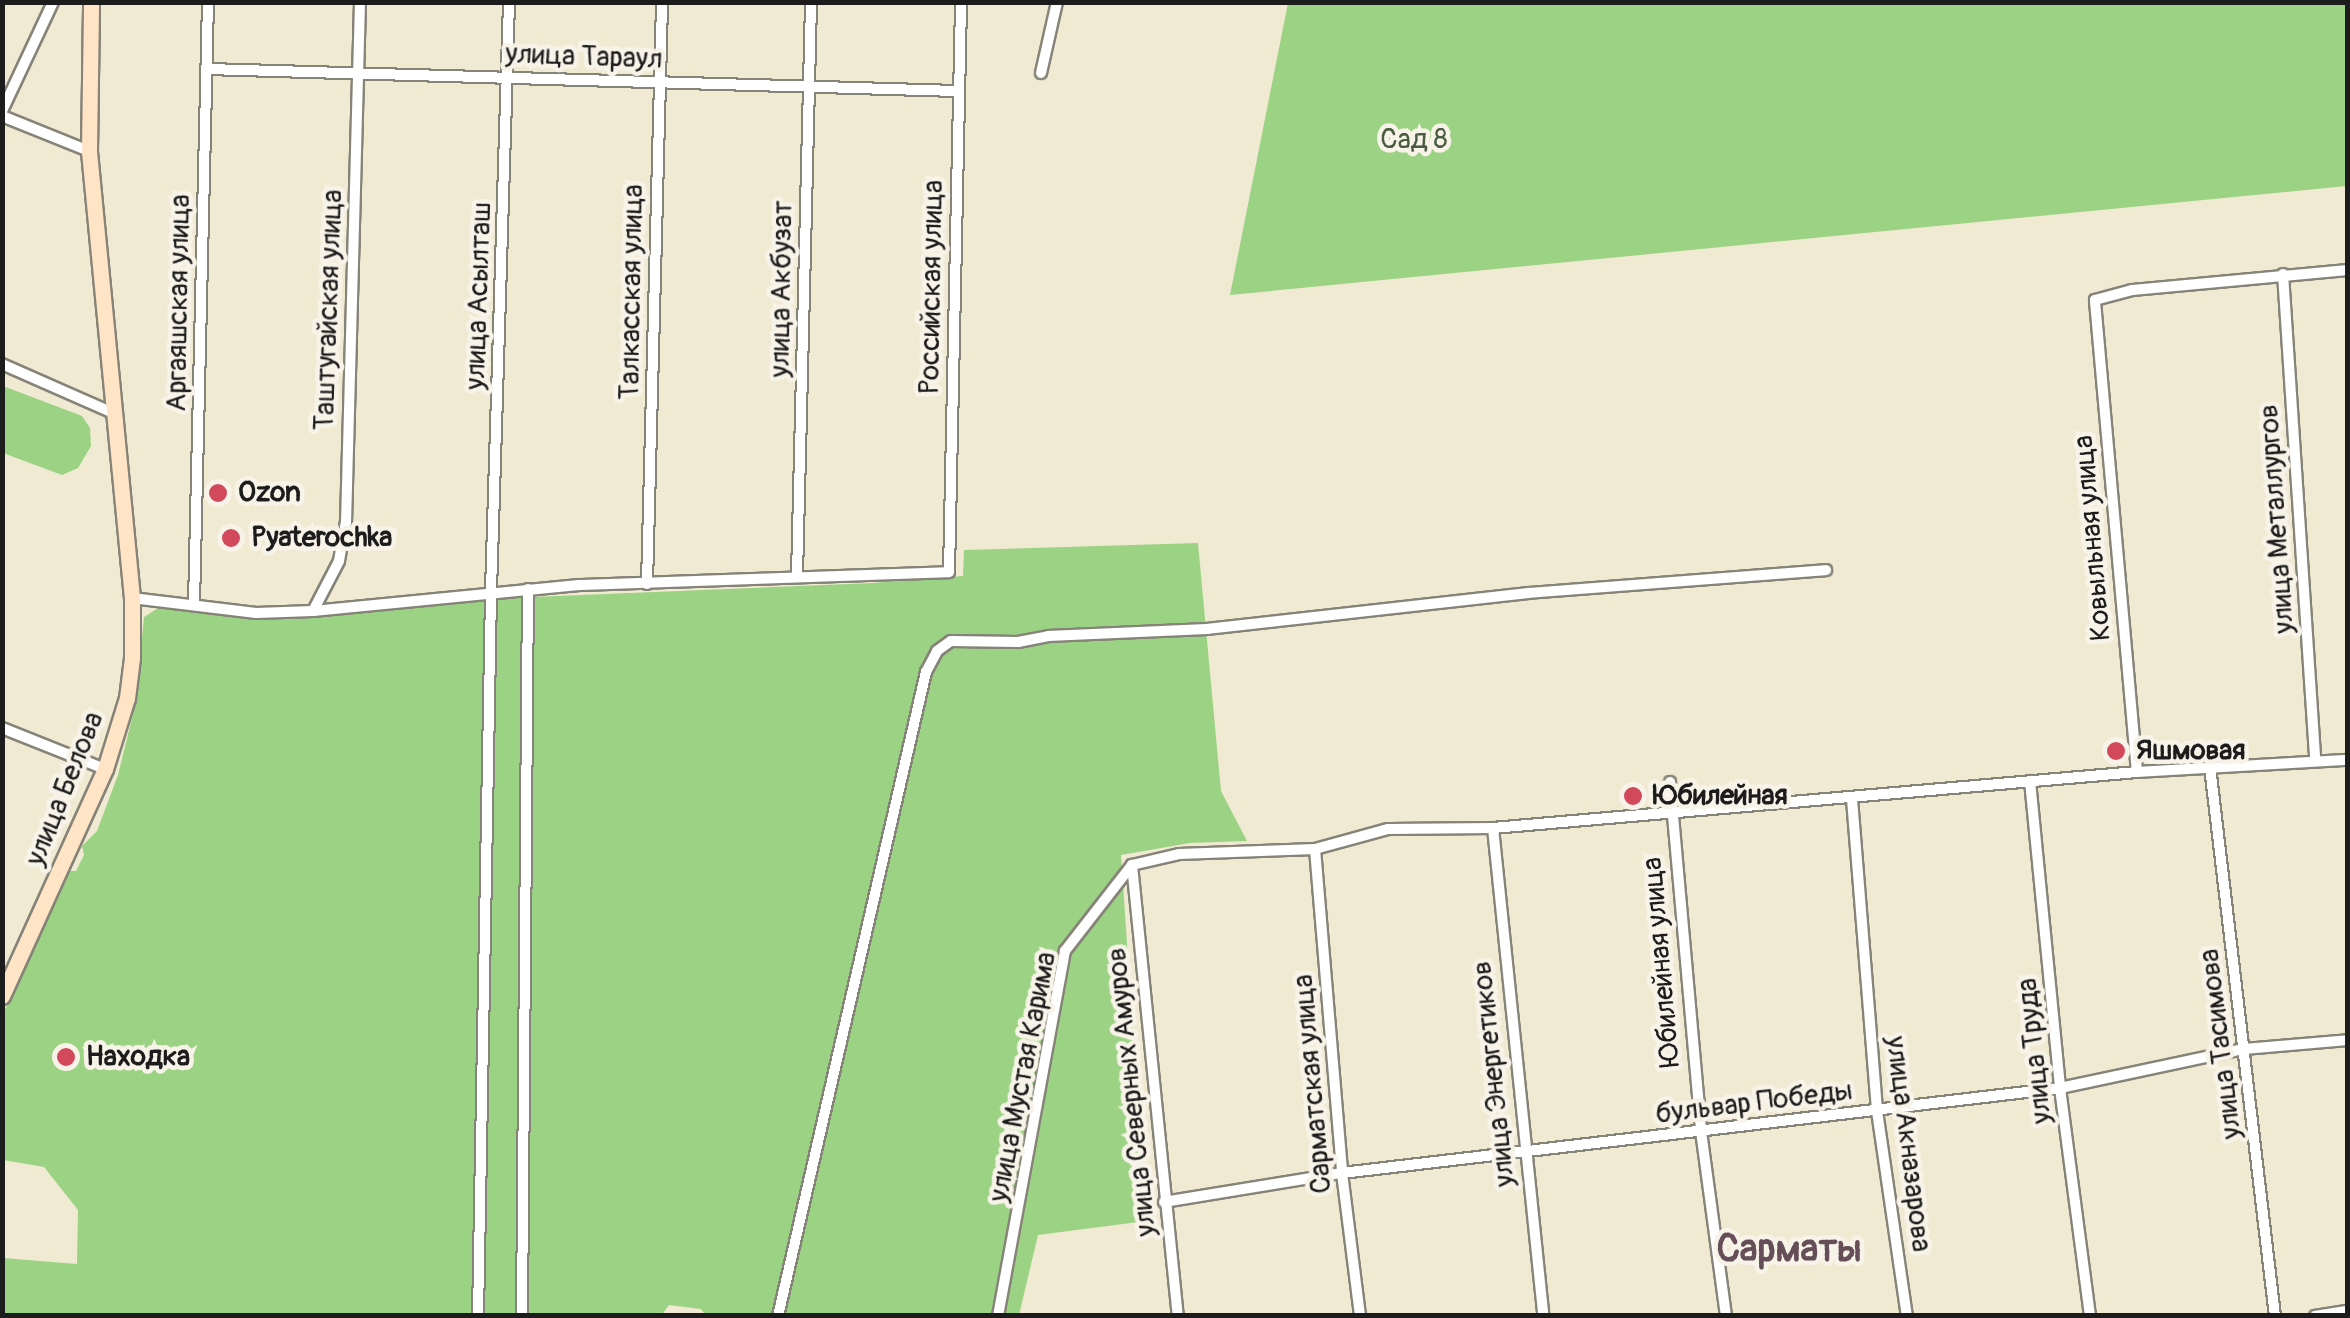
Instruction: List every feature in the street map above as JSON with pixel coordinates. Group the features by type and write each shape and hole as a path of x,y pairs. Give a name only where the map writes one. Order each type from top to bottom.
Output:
{"main road":[{"name":"улица Белова","path":"2,996 106,769 127,698 132,598 111,412 89,152 91,3"}],"street":[{"path":"53,2 2,114 89,152"},
{"name":"Аргаяшская улица","path":"194,604 208,2"},
{"name":"Таштугайская улица","path":"313,611 339,561 346,523 360,2"},
{"name":"улица Асылташ","path":"478,1316 491,592 509,2"},
{"name":"Талкасская улица","path":"647,584 662,2"},
{"name":"улица Акбузат","path":"797,576 811,2"},
{"name":"Российская улица","path":"797,576 948,572 962,2"},
{"path":"1040,72 1057,2"},
{"name":"улица Тараул","path":"207,69 960,91"},
{"path":"2282,274 2348,270"},
{"name":"Ковыльная улица","path":"2137,772 2095,300 2132,290 2282,274"},
{"name":"улица Металлургов","path":"2282,274 2315,762"},
{"path":"2,364 111,412"},
{"path":"778,1316 926,672 936,652 951,641 1018,642 1048,636 1207,629 1528,593 1826,570"},
{"path":"132,598 256,613 313,611 528,588 797,576"},
{"path":"522,1316 528,588"},
{"path":"2,728 106,769"},
{"path":"1132,865 1179,854 1315,848 1388,828 1493,828 1852,799 2030,780 2348,760"},
{"name":"улица Тасимова","path":"2210,767 2276,1316"},
{"name":"улица Труда","path":"2030,780 2060,1088 2090,1316"},
{"name":"Юбилейная улица","path":"1670,782 1700,1132 1726,1316"},
{"name":"улица Акназарова","path":"1852,799 1877,1111 1907,1316"},
{"name":"улица Энергетиков","path":"1493,828 1543,1316"},
{"name":"Сарматская улица","path":"1315,848 1342,1173 1360,1316"},
{"name":"улица Северных Амуров","path":"1132,865 1178,1316"},
{"name":"улица Мустая Карима","path":"998,1316 1065,951 1132,865"},
{"name":"бульвар Победы","path":"1164,1202 1342,1173 2060,1088 2244,1049 2348,1040"},
{"path":"2314,1316 2348,1311"}],"green space":[{"name":"Сад 8","path":"1288,3 2347,3 2347,186 1230,295"},
{"path":"3,386 82,416 90,428 91,446 78,468 62,475 3,453"},
{"path":"1198,543 1221,791 1247,841 1190,843 1121,855 1146,1221 1038,1235 1019,1315 706,1316 701,1309 669,1305 661,1316 3,1315 3,1258 77,1264 78,1210 44,1167 3,1160 3,1014 68,871 76,871 84,855 82,846 97,831 118,775 136,702 144,617 163,605 261,608 873,583 963,576 964,550"}],"place":[{"name":"Ozon","path":"218,493"},
{"name":"Pyaterochka","path":"231,538"},
{"name":"Яшмовая","path":"2116,751"},
{"name":"Юбилейная","path":"1633,796"},
{"name":"Находка","path":"66,1057"}],"district":[{"name":"Сарматы","path":"1789,1250"}]}
